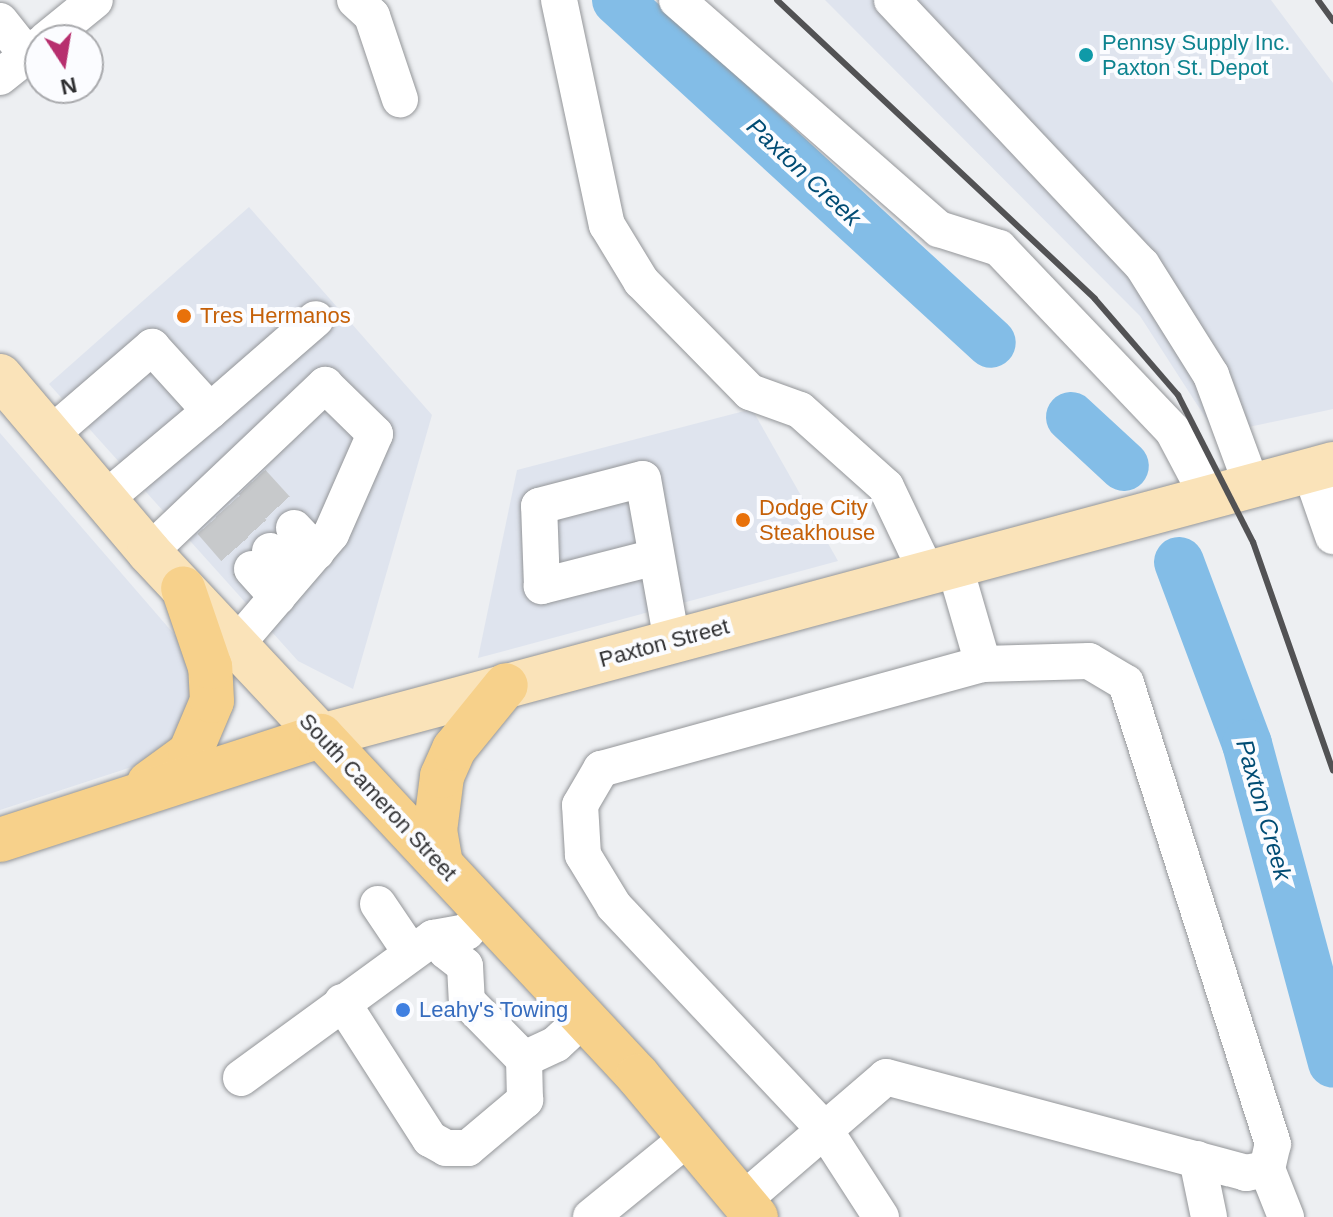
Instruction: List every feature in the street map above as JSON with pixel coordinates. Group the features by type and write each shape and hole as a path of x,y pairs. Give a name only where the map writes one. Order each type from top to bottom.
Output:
{"highway":[{"path":"101,808 173,767 207,722 210,667 183,588"},
{"path":"441,864 435,831 442,776 454,749 506,685"},
{"name":"Paxton Street","path":"0,840 321,736"},
{"name":"South Cameron Street","path":"321,736 441,864 463,934 584,1018 749,1209"}],"main road":[{"name":"South Cameron Street","path":"0,376 149,552 321,736"},
{"name":"Paxton Street","path":"321,736 940,567 1321,467"}],"street":[{"path":"65,24 95,0"},
{"path":"355,0 372,16 400,99"},
{"path":"559,0 607,225 641,281 750,392 800,410 886,487 940,567 983,664"},
{"path":"677,0 939,229 999,248 1173,431 1208,497"},
{"path":"892,0 1142,265 1211,375 1252,486"},
{"path":"0,21 24,49"},
{"path":"104,500 316,319"},
{"path":"50,435 152,347 210,411"},
{"path":"149,552 224,496 325,385 375,434 331,534 284,562 236,645"},
{"path":"1321,467 1333,536"},
{"path":"652,558 672,641"},
{"path":"881,1217 824,1129 614,906 583,855 580,805 601,769 983,664 1089,661 1126,683 1273,1144 1267,1169 1286,1217"},
{"path":"378,904 411,953"},
{"path":"241,1078 342,1002 411,953 463,934 467,1001 524,1059 525,1100 468,1148 446,1148 430,1139 342,1002"},
{"path":"524,1059 556,1044 584,1018"},
{"path":"749,1209 824,1129 886,1077 1246,1173 1267,1169"},
{"path":"591,1217 689,1137"},
{"path":"1197,1159 1209,1217"}],"shaded area":[{"path":"825,0 1271,0 1333,83 1333,409 1216,434 1140,316"},
{"path":"249,207 432,415 353,689 298,661 49,384"},
{"path":"752,409 838,561 478,658 517,470"},
{"path":"0,433 180,641 195,672 190,722 150,761 0,810"}],"waterway":[{"name":"Paxton Creek","path":"617,0 991,343"},
{"name":"Paxton Creek","path":"1071,417 1124,466"},
{"name":"Paxton Creek","path":"1179,562 1247,744 1333,1063"}],"tunnel":[{"path":"252,482 294,528"},
{"path":"229,505 270,551"},
{"path":"211,522 252,569"}],"railway":[{"path":"777,0 1095,299 1178,395 1253,542 1333,770"},
{"path":"1318,0 1333,21"}],"place":[{"name":"Pennsy Supply Inc. Paxton St. Depot","path":"1086,55"},
{"name":"Tres Hermanos","path":"184,316"},
{"name":"Dodge City Steakhouse","path":"743,520"},
{"name":"Leahy's Towing","path":"403,1010"}]}
